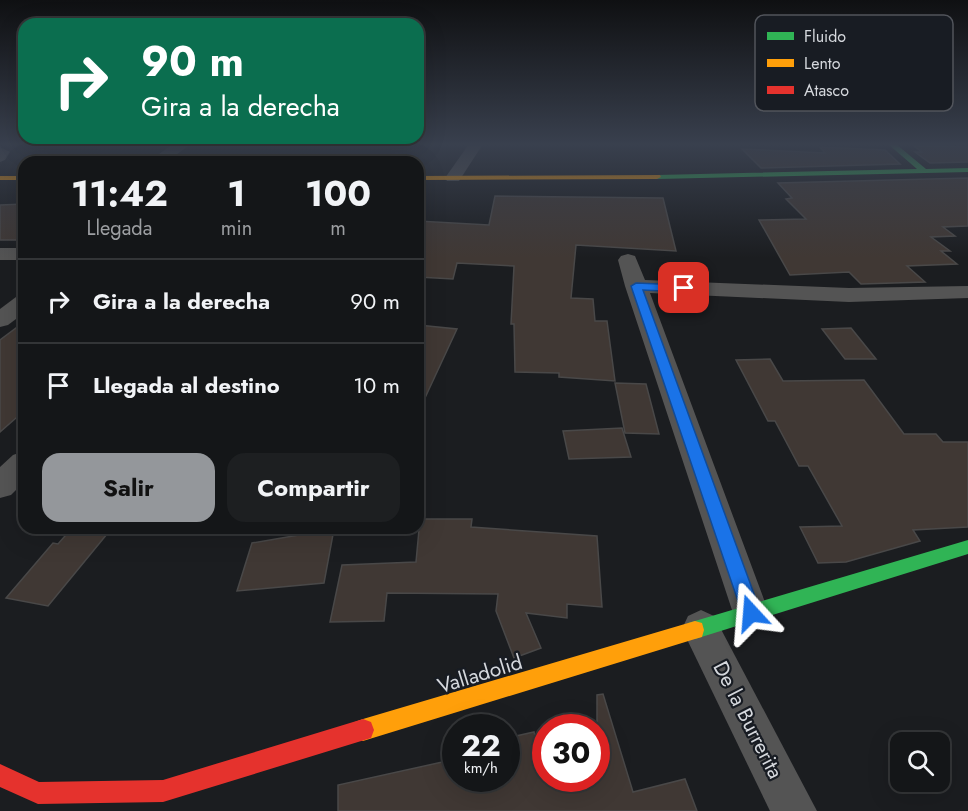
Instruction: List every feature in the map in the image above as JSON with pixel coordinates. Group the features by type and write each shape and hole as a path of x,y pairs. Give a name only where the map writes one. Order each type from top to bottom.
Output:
{"main road":[{"name":"Valladolid","path":"0,775 38,793 162,801 701,628 968,547"}],"street":[{"path":"0,254 18,254"},
{"path":"628,260 751,613"},
{"path":"636,286 849,295 968,292"},
{"path":"0,320 18,306"},
{"path":"0,486 18,469"},
{"name":"De la Burrerita","path":"701,628 794,811"}],"building":[{"path":"968,182 968,226 943,227 955,236 931,237 950,251 941,251 957,264 907,266 925,282 861,284 849,272 790,275 759,220 806,219 786,199 792,198 778,183"},
{"path":"495,196 663,198 676,251 576,245 571,298 593,299 595,321 607,321 615,381 559,377 559,373 515,372 514,324 511,324 514,266 457,263 453,279 424,277 424,221 489,225"},
{"path":"18,204 18,240 0,240 0,205"},
{"path":"18,326 18,416 0,432 0,340"},
{"path":"424,326 457,329 424,400"},
{"path":"851,328 876,359 845,359 822,329"},
{"path":"770,359 783,381 864,380 904,434 936,434 943,442 968,442 968,527 913,530 920,541 846,562 818,563 800,527 842,526 808,466 799,466 775,421 768,421 736,360"},
{"path":"615,383 646,384 659,434 625,433"},
{"path":"622,428 631,457 569,459 563,431"},
{"path":"424,519 472,519 471,527 597,536 602,607 567,604 567,618 526,613 541,648 514,658 496,611 498,594 387,593 384,621 330,622 342,565 416,562 419,534 424,534"},
{"path":"67,534 107,534 48,606 6,598 53,543 58,544"},
{"path":"305,534 333,534 324,583 237,591 252,543"},
{"path":"603,694 609,714 597,714 597,695"},
{"path":"610,717 633,792 685,779 697,811 338,811 338,785 442,762 442,792 520,792 520,735 532,732 532,792 610,792"}],"traffic: fast":[{"path":"695,630 968,547"}],"traffic: slow":[{"path":"363,730 695,630"}],"traffic: jam":[{"path":"0,775 38,793 163,791 363,730"}],"route":[{"path":"684,288 636,286 751,613"}]}
